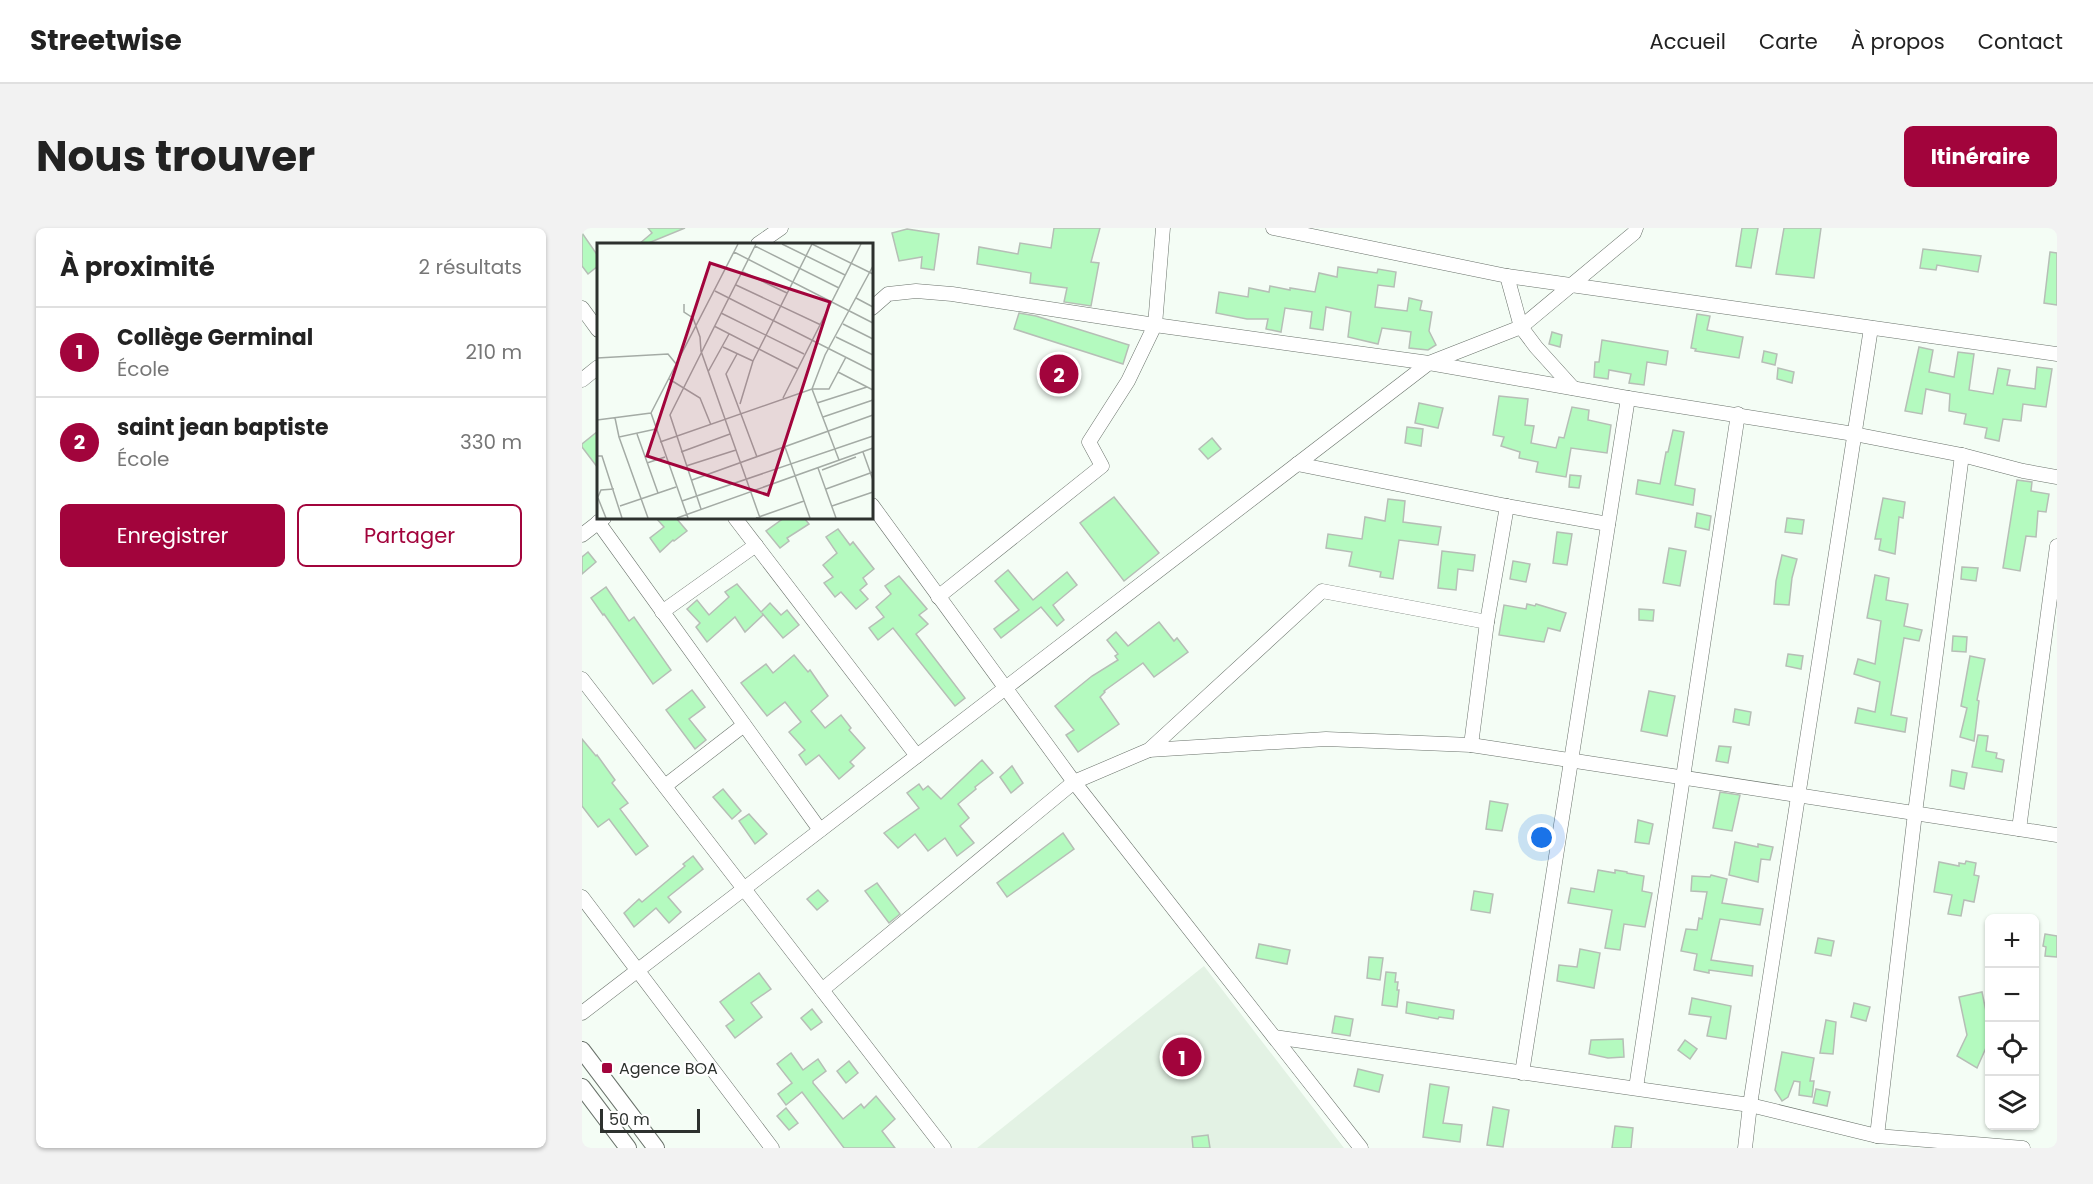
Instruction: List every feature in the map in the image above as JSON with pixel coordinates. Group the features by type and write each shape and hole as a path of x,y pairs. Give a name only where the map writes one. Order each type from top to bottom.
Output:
{"main road":[{"path":"582,1050 656,1148"},
{"path":"582,1087 627,1148"}],"street":[{"path":"759,243 781,228"},
{"path":"938,597 1102,466 1089,442 1128,381 1155,325 1163,228"},
{"path":"1276,228 1507,276 2057,354"},
{"path":"582,1013 1430,363 1521,327 1627,240 1635,233 1636,228"},
{"path":"1507,276 1521,327 1573,388"},
{"path":"873,307 888,294 916,291 1430,363 1628,398 1854,434 1962,455 2023,471 2057,477"},
{"path":"582,308 597,329"},
{"path":"1745,1148 1871,328"},
{"path":"582,380 597,368"},
{"path":"1522,1073 1628,398"},
{"path":"1636,1088 1738,414"},
{"path":"1877,1136 1962,455"},
{"path":"1297,464 1608,524"},
{"path":"1471,745 1487,622 1507,506"},
{"path":"873,507 1074,782 1361,1148"},
{"path":"736,519 917,756"},
{"path":"582,535 601,520 662,612 820,830"},
{"path":"662,612 756,545"},
{"path":"2019,829 2057,546"},
{"path":"822,990 1074,782 1149,750 1322,591 1487,622"},
{"path":"582,679 944,1148"},
{"path":"665,786 744,725"},
{"path":"1149,750 1326,739 1471,745 2057,835"},
{"path":"582,897 772,1148"},
{"path":"1274,1036 1750,1104 1877,1136 2022,1148"}],"shaded area":[{"path":"1204,966 1344,1148 977,1148"}],"building":[{"path":"648,228 685,228 648,243 640,243 652,233"},
{"path":"1054,228 1100,228 1091,262 1099,263 1091,306 1064,302 1067,288 1030,283 1031,273 977,264 979,247 1018,254 1020,243 1051,248"},
{"path":"1742,228 1758,228 1751,268 1736,266"},
{"path":"1784,228 1821,228 1814,278 1776,274"},
{"path":"907,229 939,234 934,270 921,268 922,257 899,261 892,233"},
{"path":"582,233 597,255 597,267 588,274 582,266"},
{"path":"1923,249 1981,256 1978,272 1937,265 1936,270 1920,268"},
{"path":"2050,252 2057,253 2057,305 2044,303"},
{"path":"1338,267 1377,273 1378,269 1396,272 1394,287 1378,285 1375,307 1407,311 1409,298 1422,301 1420,310 1432,312 1429,331 1436,345 1428,350 1409,348 1411,332 1382,328 1378,344 1348,337 1351,312 1326,307 1323,330 1310,328 1312,312 1285,308 1281,332 1266,329 1268,319 1247,319 1216,313 1219,292 1248,297 1249,288 1269,292 1270,286 1315,292 1319,273 1337,277"},
{"path":"1019,313 1036,316 1129,345 1123,364 1014,329"},
{"path":"1697,314 1710,316 1707,330 1743,337 1739,358 1695,351 1696,349 1691,348"},
{"path":"1552,332 1562,335 1560,347 1549,344"},
{"path":"1602,340 1668,351 1666,365 1647,362 1644,385 1629,383 1631,374 1609,370 1608,379 1594,377 1595,362 1599,362"},
{"path":"1919,347 1933,350 1929,372 1954,377 1958,352 1974,354 1969,390 1993,394 1998,368 2010,370 2007,385 2035,389 2037,367 2052,369 2046,407 2023,404 2021,421 2003,419 1999,441 1985,438 1987,428 1964,424 1966,414 1949,411 1950,394 1926,389 1922,414 1905,411"},
{"path":"1764,351 1777,354 1775,365 1762,362"},
{"path":"1778,368 1794,372 1792,383 1777,379"},
{"path":"1499,396 1528,399 1525,425 1534,426 1531,443 1556,448 1559,437 1564,438 1572,407 1589,410 1588,420 1611,425 1607,453 1571,448 1566,477 1536,472 1538,462 1519,458 1520,452 1501,446 1504,437 1493,435"},
{"path":"1419,403 1443,408 1438,428 1415,423"},
{"path":"1407,427 1423,429 1421,446 1405,443"},
{"path":"1673,430 1684,432 1675,485 1695,489 1693,505 1636,494 1638,480 1660,484"},
{"path":"597,432 597,467 582,447 582,444"},
{"path":"1212,438 1221,449 1208,459 1199,449"},
{"path":"1570,475 1581,476 1579,488 1569,487"},
{"path":"2017,480 2032,482 2031,491 2049,494 2046,512 2038,511 2036,537 2026,536 2020,571 2003,568"},
{"path":"1114,497 1159,553 1124,581 1080,523"},
{"path":"1883,498 1905,502 1903,518 1899,517 1895,554 1879,550 1881,539 1875,539"},
{"path":"1388,499 1405,501 1403,522 1441,527 1438,545 1399,540 1393,579 1380,577 1381,572 1349,566 1352,552 1326,548 1328,534 1362,539 1365,517 1385,521"},
{"path":"1697,513 1711,516 1709,530 1695,527"},
{"path":"1787,518 1804,520 1802,534 1785,532"},
{"path":"657,519 677,519 687,531 660,552 650,538 664,527"},
{"path":"783,519 805,519 809,524 787,538 789,541 780,548 766,531"},
{"path":"838,529 850,545 853,542 874,569 863,578 867,584 860,590 868,599 856,609 841,592 835,597 824,583 833,577 823,565 837,553 826,537"},
{"path":"1557,532 1572,534 1567,565 1553,563"},
{"path":"1669,548 1686,551 1680,586 1663,583"},
{"path":"1442,551 1475,555 1473,571 1458,569 1456,590 1438,588"},
{"path":"588,552 596,562 582,574 582,557"},
{"path":"1782,555 1797,559 1789,605 1774,604"},
{"path":"1513,561 1530,564 1526,582 1510,579"},
{"path":"1962,567 1978,568 1976,581 1961,579"},
{"path":"1008,570 1033,600 1067,572 1077,585 1053,605 1064,620 1057,626 1041,607 1001,638 994,629 1019,610 995,581"},
{"path":"1875,575 1889,578 1886,600 1908,604 1904,626 1922,630 1919,641 1904,638 1891,715 1907,718 1905,732 1855,723 1858,708 1875,712 1880,682 1854,674 1858,659 1875,664 1881,621 1867,618"},
{"path":"899,576 927,609 919,615 928,624 916,634 965,698 955,706 893,628 878,640 869,628 884,617 876,607 891,594 885,586"},
{"path":"737,584 761,612 770,603 781,615 787,610 799,625 783,638 762,613 763,615 745,632 735,617 707,642 696,627 700,623 687,609 697,600 709,615 729,597 725,592"},
{"path":"606,587 629,621 634,617 671,670 653,684 591,598"},
{"path":"1527,604 1535,606 1536,604 1566,613 1560,631 1548,628 1544,642 1499,635 1504,605 1526,609"},
{"path":"1639,609 1654,610 1653,621 1639,620"},
{"path":"1159,622 1174,641 1177,638 1188,652 1154,677 1143,663 1104,691 1100,697 1119,724 1078,752 1066,735 1074,730 1055,706 1092,676 1118,660 1115,656 1118,654 1107,640 1116,632 1128,646"},
{"path":"1953,636 1967,637 1966,652 1952,651"},
{"path":"1788,654 1803,656 1801,669 1786,666"},
{"path":"794,655 808,672 810,670 828,696 811,711 825,728 841,715 851,728 849,730 865,748 850,762 854,766 839,779 819,755 806,765 799,755 805,750 789,732 801,722 785,702 767,716 741,683 766,664 773,673"},
{"path":"1970,656 1985,659 1977,700 1979,701 1974,741 1960,737 1967,708 1961,706"},
{"path":"692,690 705,707 689,719 706,740 695,749 666,710"},
{"path":"1649,691 1675,696 1667,736 1641,731"},
{"path":"1735,709 1751,712 1749,725 1733,722"},
{"path":"1978,735 1988,736 1986,751 1997,753 1996,758 2004,760 2002,772 1972,767"},
{"path":"582,739 615,780 612,783 628,803 620,809 648,846 636,855 609,819 598,827 582,806"},
{"path":"1719,746 1731,747 1728,763 1716,761"},
{"path":"982,760 993,773 958,804 969,818 960,826 974,843 957,856 945,838 928,851 915,834 898,848 884,833 919,808 907,793 919,784 923,790 928,786 941,799"},
{"path":"1012,766 1023,783 1011,793 1000,777"},
{"path":"1952,770 1967,773 1964,789 1950,786"},
{"path":"723,789 741,811 732,819 713,797"},
{"path":"1720,792 1740,795 1732,831 1713,828"},
{"path":"1490,801 1508,804 1502,831 1486,829"},
{"path":"749,814 767,834 755,844 739,821"},
{"path":"1638,820 1653,824 1649,844 1635,842"},
{"path":"1063,833 1074,849 1007,897 997,883"},
{"path":"1735,842 1758,847 1758,844 1773,847 1770,860 1761,859 1758,882 1729,875"},
{"path":"693,856 703,869 668,897 681,912 669,923 656,908 634,927 624,913 639,899 642,902 685,866 683,864"},
{"path":"1966,861 1976,863 1974,875 1979,876 1974,902 1964,900 1961,916 1948,914 1952,895 1934,892 1939,862 1959,866 1959,863 1965,864"},
{"path":"1598,870 1615,873 1615,870 1644,876 1642,891 1652,893 1645,927 1624,924 1620,950 1605,948 1612,910 1568,903 1571,888 1594,892"},
{"path":"1711,875 1727,879 1722,903 1763,909 1760,925 1720,919 1711,960 1753,966 1752,976 1694,970 1697,954 1681,951 1686,929 1697,930 1699,918 1702,919 1707,892 1691,891 1692,876 1710,877"},
{"path":"877,883 900,914 889,923 865,891"},
{"path":"818,890 828,901 817,910 807,899"},
{"path":"1474,891 1493,894 1490,913 1471,910"},
{"path":"2045,934 2057,936 2057,957 2045,956 2046,947 2043,946"},
{"path":"1818,938 1834,941 1831,956 1815,953"},
{"path":"1259,944 1290,950 1287,964 1256,958"},
{"path":"1580,949 1600,953 1594,988 1557,981 1559,965 1577,967"},
{"path":"1369,957 1383,958 1380,980 1367,978"},
{"path":"1386,972 1396,973 1395,982 1398,982 1397,990 1399,990 1397,1007 1382,1005"},
{"path":"759,973 771,989 751,1003 762,1017 735,1038 726,1026 734,1020 720,1002"},
{"path":"1982,992 1985,1007 1985,1050 1977,1068 1957,1056 1967,1035 1959,997"},
{"path":"1692,998 1731,1006 1726,1039 1707,1036 1711,1017 1689,1014"},
{"path":"1407,1002 1454,1010 1453,1019 1439,1017 1438,1019 1406,1013"},
{"path":"1854,1003 1870,1007 1866,1021 1851,1017"},
{"path":"812,1009 822,1022 811,1030 801,1018"},
{"path":"1335,1016 1353,1019 1350,1036 1332,1033"},
{"path":"1826,1020 1836,1022 1833,1054 1820,1053"},
{"path":"1623,1039 1624,1057 1608,1058 1589,1054 1591,1040"},
{"path":"1685,1040 1697,1049 1690,1059 1678,1050"},
{"path":"1782,1052 1814,1058 1810,1081 1814,1081 1812,1097 1799,1095 1800,1082 1794,1081 1788,1097 1782,1101 1775,1090"},
{"path":"791,1053 803,1070 818,1059 826,1071 813,1083 843,1119 861,1104 864,1108 876,1096 895,1119 882,1131 895,1148 844,1148 802,1092 786,1105 778,1094 792,1083 777,1064"},
{"path":"849,1061 858,1073 846,1083 837,1071"},
{"path":"1358,1069 1383,1075 1379,1092 1354,1086"},
{"path":"1430,1084 1449,1087 1443,1123 1462,1125 1460,1142 1423,1137"},
{"path":"1816,1089 1830,1092 1827,1106 1813,1103"},
{"path":"1493,1107 1509,1110 1503,1147 1487,1145"},
{"path":"786,1108 798,1123 789,1130 777,1116"},
{"path":"1615,1126 1633,1128 1631,1148 1612,1148"},
{"path":"1208,1135 1210,1148 1193,1148 1192,1137"}],"place":[{"name":"saint jean baptiste","path":"1059,374"},
{"name":"Collège Germinal","path":"1182,1057"},
{"name":"Agence BOA","path":"607,1068"}]}
